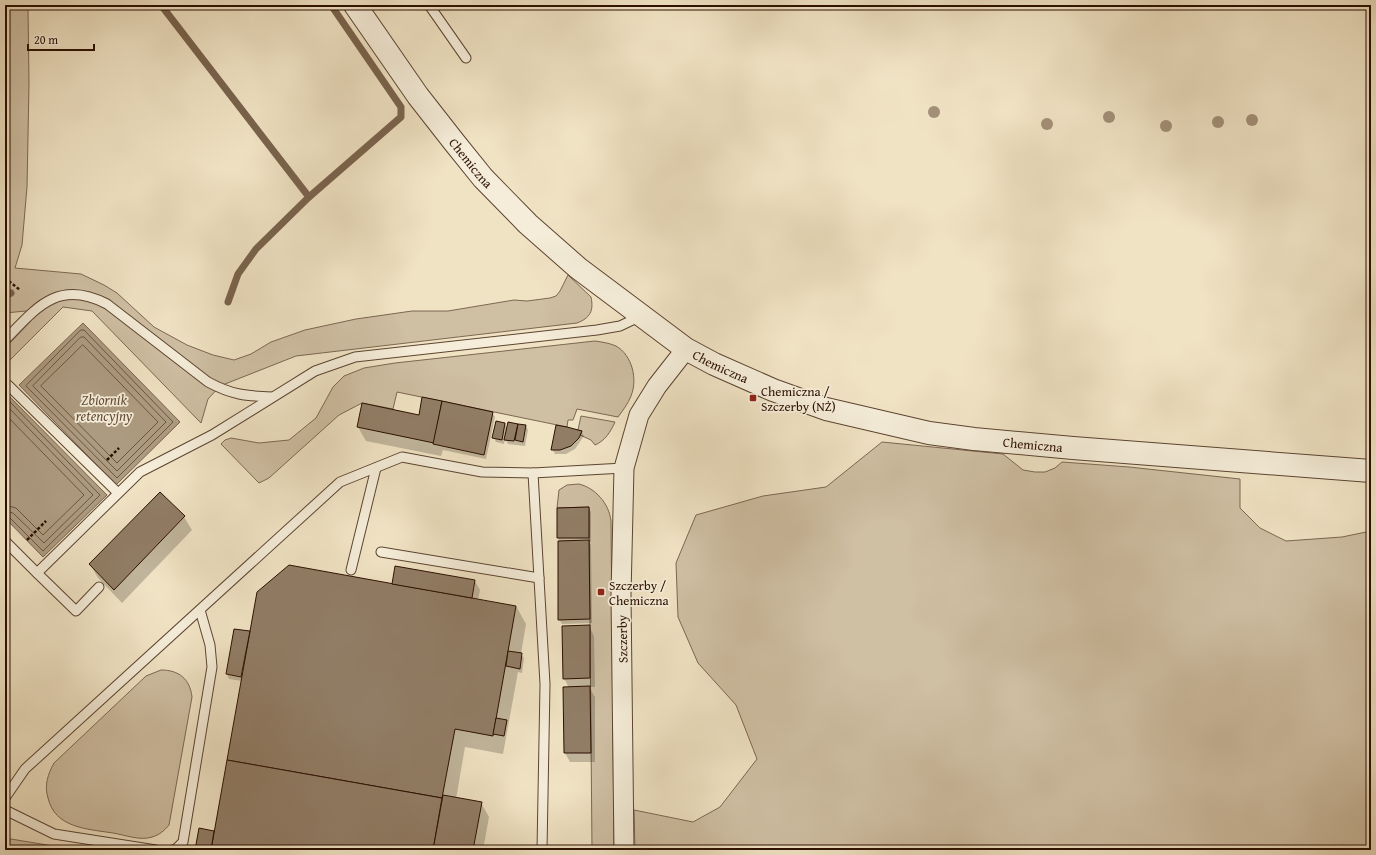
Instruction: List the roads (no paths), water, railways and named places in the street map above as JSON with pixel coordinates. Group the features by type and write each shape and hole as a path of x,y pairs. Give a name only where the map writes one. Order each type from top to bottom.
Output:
{"street":[{"name":"Chemiczna","path":"355,5 418,96 483,178 528,224 578,268 686,349 760,385 826,409 928,432 974,439 1371,471"},
{"name":"Szczerby","path":"624,850 621,595 624,468 639,415 657,386 686,349"}],"lane":[{"path":"429,5 466,58"},
{"path":"5,340 38,306 48,300 69,293 82,295 95,298 107,304 208,382 227,392 246,396 272,397"},
{"path":"37,573 140,472 212,435 315,372 355,357 597,330 620,326 641,316"},
{"path":"8,385 118,493"},
{"path":"5,798 25,769 340,482 402,457 482,472 533,473 624,468"},
{"path":"351,570 376,468"},
{"path":"533,473 545,684 542,850"},
{"path":"5,541 76,611 99,587"},
{"path":"382,552 539,578"},
{"path":"172,850 175,850 183,842 212,667 210,645 200,610"},
{"path":"5,810 54,834 156,850"}],"water":[{"name":"Zbiornik retencyjny","path":"83,323 180,422 116,485 19,385"},
{"name":"Zbiornik retencyjny","path":"9,396 107,495 43,557 5,518 5,400"}],"waterway":[{"path":"161,5 309,197"},
{"path":"228,302 238,274 256,249 309,197 401,117 401,107 331,5"},
{"path":"5,296 11,293"}],"place":[{"name":"Chemiczna / Szczerby (NŻ)","path":"753,398"},
{"name":"Szczerby / Chemiczna","path":"601,592"}]}
